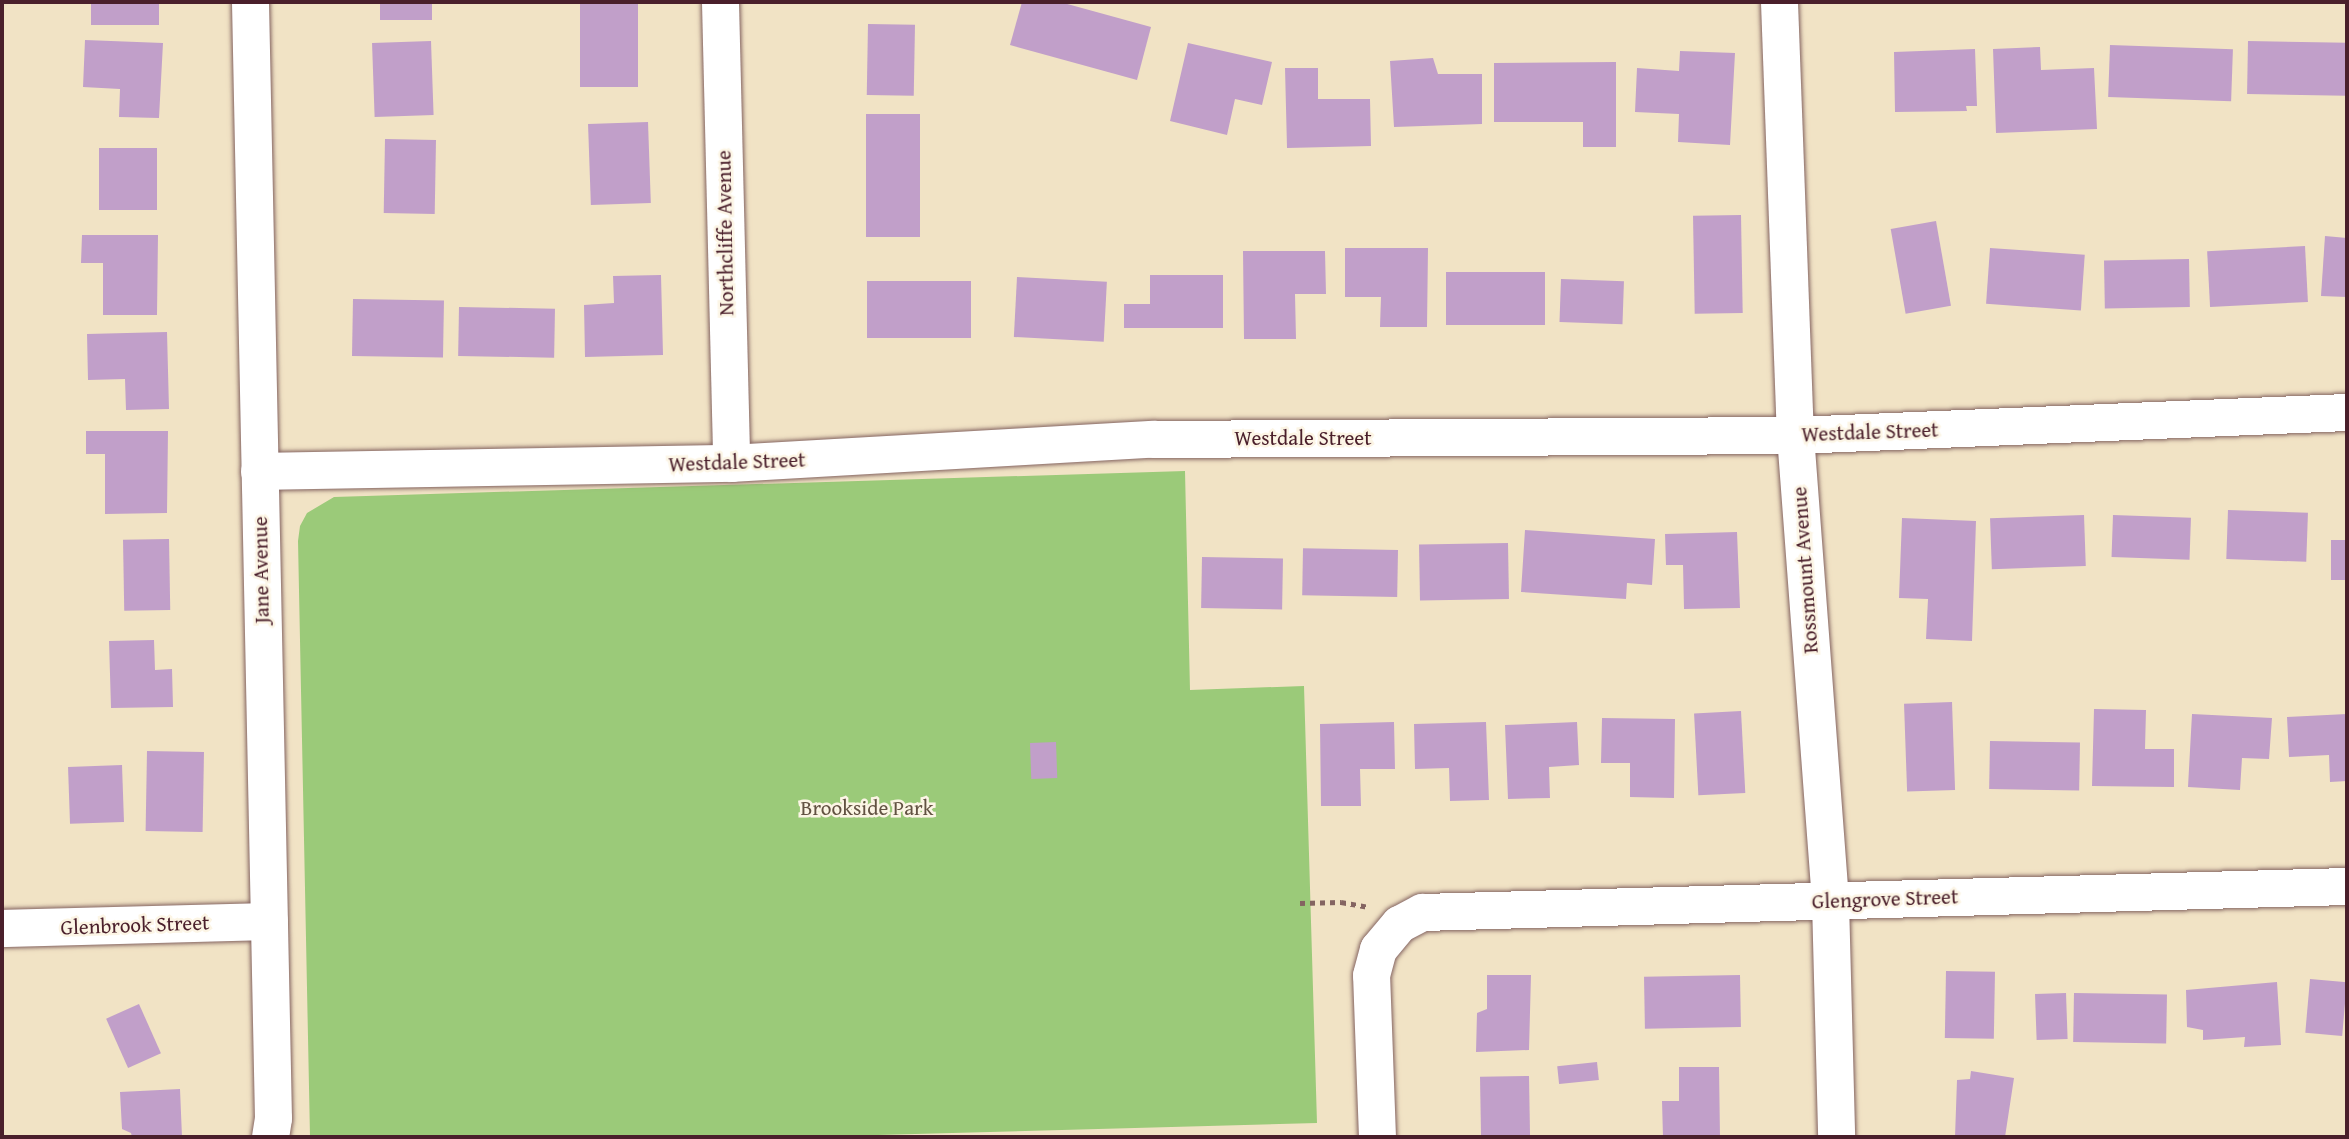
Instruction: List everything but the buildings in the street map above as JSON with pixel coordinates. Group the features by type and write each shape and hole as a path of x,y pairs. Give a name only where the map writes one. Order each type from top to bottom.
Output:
{"street":[{"name":"Jane Avenue","path":"250,2 273,1118 270,1137"},
{"name":"Northcliffe Avenue","path":"720,2 730,463"},
{"name":"Rossmount Avenue","path":"1779,2 1795,435 1830,901 1836,1137"},
{"name":"Westdale Street","path":"259,471 730,463 1152,439 1795,435 2347,412"},
{"name":"Glengrove Street","path":"1411,918 1830,901 2347,886"},
{"path":"1377,1137 1371,975 1378,949 1411,918"},
{"name":"Glenbrook Street","path":"2,929 268,921"}],"path":[{"path":"1300,903 1341,902 1411,918"}],"green space":[{"name":"Brookside Park","path":"1185,471 1190,690 1304,686 1317,1123 803,1137 310,1137 298,541 300,526 307,513 334,497"}]}
